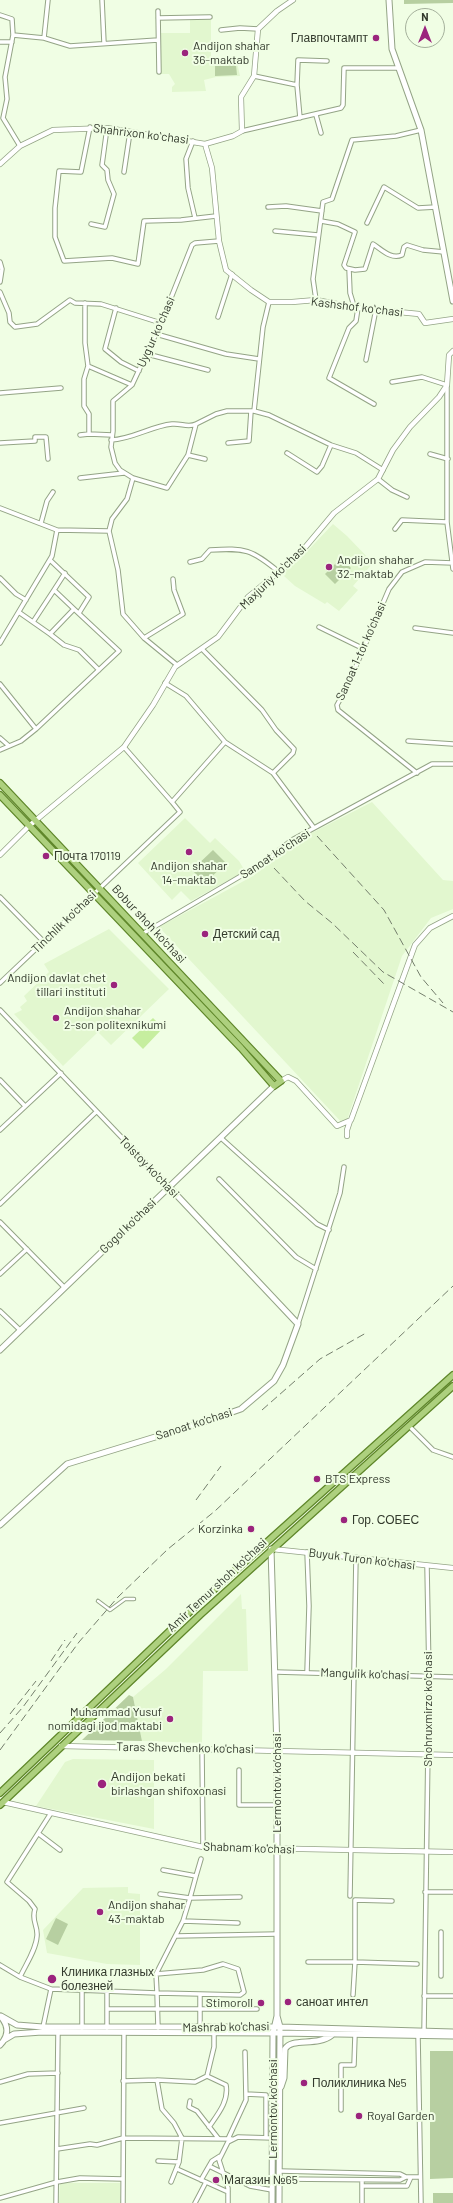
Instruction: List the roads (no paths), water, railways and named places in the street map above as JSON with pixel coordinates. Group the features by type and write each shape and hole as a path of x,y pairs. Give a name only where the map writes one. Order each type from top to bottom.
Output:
{"main road":[{"path":"389,0 392,49 421,130 453,301"},
{"name":"Bobur shoh ko'chasi","path":"0,783 247,1043 281,1081"},
{"name":"Bobur shoh ko'chasi","path":"0,795 241,1048 274,1086"},
{"path":"226,1033 231,1027"},
{"path":"241,1048 247,1043"},
{"path":"274,1086 281,1081"},
{"name":"Gogol ko'chasi","path":"0,1350 274,1086"},
{"name":"Tolstoy ko'chasi","path":"169,1187 298,1324"},
{"name":"Sanoat ko'chasi","path":"0,1525 67,1464 196,1425 240,1409 274,1381 283,1366 298,1324"},
{"name":"Amir Temur shoh ko'chasi","path":"0,1793 112,1685 266,1543 453,1375"},
{"name":"Amir Temur shoh ko'chasi","path":"1,1803 271,1549 453,1386"},
{"path":"266,1543 271,1549"},
{"name":"Lermontov ko’chasi","path":"271,1549 276,1672 277,1750 277,2016 280,2027 279,2203"},
{"name":"Mashrab ko'chasi","path":"0,2016 17,2025 82,2028 200,2028 273,2030 280,2033 453,2036"},
{"name":"Mashrab ko'chasi","path":"0,2016 7,2027 4,2040"},
{"name":"Lermontov ko’chasi","path":"272,2203 273,2030 277,2016"},
{"name":"Mashrab ko'chasi","path":"0,2045 4,2040 14,2034 25,2032 214,2032 273,2030 280,2027 453,2032"},
{"path":"280,2092 284,2078 286,2049 288,2045 292,2042 316,2042 332,2034"}],"street":[{"path":"44,38 48,0"},
{"path":"102,0 104,43"},
{"path":"242,131 241,97 254,76 258,29 277,11 293,0"},
{"path":"158,11 159,72"},
{"path":"0,15 12,19 14,35 5,77 7,99 4,118 20,146"},
{"path":"158,18 210,18"},
{"path":"221,30 240,28 258,29"},
{"path":"14,35 44,38 64,46 158,40"},
{"path":"0,42 12,42"},
{"path":"300,118 298,60 327,61"},
{"name":"Shahrixon koʻchasi","path":"0,164 20,146 52,130 90,127 107,128 205,144 233,136 242,131 316,115 343,105 344,68 399,68"},
{"path":"254,76 298,85"},
{"path":"316,115 321,133"},
{"path":"90,127 81,172 59,171 55,208 55,237 64,261 112,258 138,264 144,221 216,216"},
{"path":"91,224 105,227 114,194 108,180 107,170 102,165 107,128"},
{"path":"316,300 313,280 318,235 324,201 332,199 352,140 396,136 421,130"},
{"path":"124,172 130,132"},
{"path":"193,141 186,159 188,188 195,218"},
{"path":"205,144 212,168 219,241 226,270 269,302 263,327 249,441 228,443"},
{"path":"367,223 384,187 418,208 436,207"},
{"path":"268,207 286,206 322,211"},
{"path":"321,221 338,224 354,232 344,265 349,269 363,271 365,269 373,244 385,253 397,257 402,255 404,247 407,246 423,250 444,252"},
{"path":"275,231 318,235"},
{"name":"Uygʻur koʻchasi","path":"196,424 188,455 167,488 133,478 124,473 117,467 111,455 112,404 132,385 161,323 192,245 195,243 219,241"},
{"path":"0,262 0,282"},
{"path":"349,269 350,293 356,307 356,321 349,328 335,359 329,378 374,404"},
{"path":"218,317 232,274"},
{"path":"0,292 9,313 10,322 16,327 37,324 70,300 74,303 102,304 161,323"},
{"name":"Kashshof koʻchasi","path":"269,302 316,300 356,307 419,314 425,323 453,319"},
{"path":"85,304 85,343 88,366 84,379 84,406 89,414 89,434"},
{"path":"116,308 105,349 121,362 139,371"},
{"path":"366,360 376,309"},
{"path":"156,334 226,354 259,359"},
{"path":"453,351 449,355 447,385 447,522 453,569"},
{"path":"147,354 208,370"},
{"path":"88,366 132,385"},
{"path":"392,382 422,377 447,385"},
{"name":"Maxjuriy koʻchasi","path":"0,854 71,789 124,747 177,665 222,632 248,597 297,557 334,513 378,478 393,450 410,427 439,397 447,385"},
{"path":"0,393 61,388"},
{"path":"111,440 124,439 172,424 191,427 216,414 228,411 253,411 268,415 331,445 356,453 383,470"},
{"path":"80,435 112,435"},
{"path":"0,443 35,441 35,437 46,437 48,458"},
{"path":"287,453 317,472 322,466 331,445"},
{"path":"430,454 448,459"},
{"path":"188,455 205,459"},
{"path":"80,478 124,473"},
{"path":"133,478 127,499 112,519 110,531 118,570 123,614 144,638 177,665"},
{"path":"378,478 392,490 407,497"},
{"path":"41,522 47,501 53,492"},
{"path":"0,508 41,522 57,530 110,531"},
{"path":"395,529 402,520 447,522"},
{"path":"0,643 20,613 50,560 57,530"},
{"path":"190,562 202,559 210,550 241,549 260,556 279,572"},
{"path":"50,560 89,597 79,613"},
{"name":"Sanoat 1-tor ko‘chasi","path":"417,773 337,708 389,589 402,572 425,562 452,563"},
{"path":"33,622 65,573"},
{"path":"0,578 16,594 26,600"},
{"path":"144,638 183,614 174,590 173,579"},
{"path":"0,750 8,745 21,741 36,729 120,651 54,590"},
{"path":"50,634 74,609"},
{"path":"20,613 64,645 79,650 99,670"},
{"path":"319,627 364,649"},
{"path":"415,628 453,633"},
{"path":"202,648 262,710 276,730 294,749 293,753 273,773"},
{"path":"165,683 186,696 225,742 273,773 314,828"},
{"path":"0,684 36,729"},
{"path":"0,738 8,745"},
{"path":"408,741 453,744"},
{"path":"124,747 172,802 225,742"},
{"name":"Sanoat koʻchasi","path":"142,934 263,863 292,840 314,828 432,764 453,765"},
{"name":"Tinchlik ko'chasi","path":"0,983 180,812 172,802"},
{"path":"0,897 44,942"},
{"path":"347,1136 350,1121 415,945 430,928 453,916"},
{"name":"Tolstoy ko'chasi","path":"0,1010 169,1187"},
{"path":"0,1130 61,1073"},
{"path":"281,1081 288,1077 296,1082 337,1126 350,1121"},
{"path":"0,1080 25,1106"},
{"path":"0,1204 96,1112"},
{"path":"221,1138 317,1224 329,1230"},
{"name":"Sanoat ko'chasi","path":"298,1324 342,1187 344,1167"},
{"path":"219,1179 296,1257 316,1269"},
{"path":"0,1222 64,1288"},
{"path":"0,1274 27,1249"},
{"path":"0,1310 20,1330"},
{"path":"409,1426 432,1450 453,1457"},
{"name":"Buyuk Turon ko'chasi","path":"271,1549 453,1568"},
{"path":"307,1552 309,1606 307,1672"},
{"path":"350,1896 356,1557"},
{"name":"Shohruxmirzo ko'chasi","path":"424,2031 429,1676 427,1566"},
{"path":"98,1601 110,1610 125,1599 134,1599"},
{"name":"Mangulik ko'chasi","path":"276,1672 354,1673 453,1677"},
{"name":"Taras Shevchenko ko'chasi","path":"61,1746 453,1755"},
{"path":"202,1749 203,1847"},
{"path":"240,1770 240,1805 277,1806"},
{"name":"Shabnam ko'chasi","path":"1,1803 203,1847 277,1850 453,1852"},
{"path":"20,1977 36,1942 37,1930 32,1917 35,1909 29,1901 7,1882 51,1813"},
{"path":"39,1834 60,1850"},
{"path":"158,2028 156,1974 183,1921 201,1858"},
{"path":"163,1870 196,1876"},
{"path":"425,1892 453,1892"},
{"path":"160,1894 190,1898 240,1897"},
{"path":"353,1995 355,1962 355,1900 392,1901"},
{"path":"183,1921 238,1923"},
{"path":"441,1932 441,1976"},
{"path":"176,1936 277,1934"},
{"path":"308,1962 417,1964"},
{"path":"0,1965 20,1977 51,1989 82,1992 157,1994 240,1995 244,1992 238,1969 223,1964 203,1970 156,1974"},
{"path":"42,2026 51,1989"},
{"path":"82,1992 82,2028"},
{"path":"107,1992 107,2028"},
{"path":"200,1994 200,2028"},
{"path":"424,1996 453,1996"},
{"path":"107,2009 257,2009"},
{"path":"56,2203 58,2032"},
{"path":"123,2203 124,2032"},
{"path":"123,2081 157,2080 195,2082 207,2076 214,2047 214,2032"},
{"path":"341,2110 341,2065 354,2065 355,2035"},
{"path":"418,2036 421,2203"},
{"path":"201,2180 212,2161 220,2156 230,2139 246,2100 245,2052"},
{"path":"0,2082 28,2074 58,2073"},
{"path":"207,2076 226,2085 227,2092 223,2106 209,2127"},
{"path":"157,2080 162,2109 174,2123 182,2138 177,2169 171,2182"},
{"path":"246,2094 266,2095 266,2138"},
{"path":"190,2101 189,2107 197,2111 218,2138"},
{"path":"0,2123 84,2108"},
{"path":"57,2149 90,2144 97,2145 123,2138 273,2138"},
{"path":"220,2156 228,2192 228,2203"},
{"path":"158,2161 178,2162"},
{"path":"209,2166 225,2175 259,2189 272,2190"},
{"path":"177,2169 228,2192"},
{"path":"280,2171 400,2174 406,2177 420,2177"},
{"path":"280,2179 400,2180 406,2177"},
{"path":"362,2186 406,2186 409,2185 411,2177"},
{"path":"0,2198 57,2182 80,2178 123,2179"},
{"path":"362,2180 362,2203"},
{"path":"196,2203 206,2182"}],"railway":[{"path":"317,836 384,910 421,977 443,1003"},
{"path":"274,868 305,901 332,923 383,972 453,1012"},
{"path":"353,952 385,985"},
{"path":"0,1750 79,1642 118,1597 168,1549 215,1511 453,1286"},
{"path":"262,1410 320,1359 366,1333"},
{"path":"196,1500 221,1466"},
{"path":"0,1733 23,1707 77,1633"},
{"path":"51,1661 65,1640"},
{"path":"10,1714 36,1681"}],"place":[{"name":"Главпочтампт","path":"376,38"},
{"name":"Andijon shahar 36-maktab","path":"185,53"},
{"name":"Andijon shahar 32-maktab","path":"329,567"},
{"name":"Andijon shahar 14-maktab","path":"189,852"},
{"name":"Почта 170119","path":"46,856"},
{"name":"Детский сад","path":"205,934"},
{"name":"Andijon davlat chet tillari instituti","path":"114,985"},
{"name":"Andijon shahar 2-son politexnikumi","path":"56,1018"},
{"name":"BTS Express","path":"317,1479"},
{"name":"Гор. СОБЕС","path":"344,1520"},
{"name":"Korzinka","path":"251,1529"},
{"name":"Muhammad Yusuf nomidagi ijod maktabi","path":"170,1719"},
{"name":"Аndijon bekati birlashgan shifoxonasi","path":"102,1784"},
{"name":"Andijon shahar 43-maktab","path":"100,1912"},
{"name":"Клиника глазных болезней","path":"52,1979"},
{"name":"саноат интел","path":"288,2002"},
{"name":"Stimoroll","path":"261,2003"},
{"name":"Поликлиника №5","path":"304,2083"},
{"name":"Royal Garden","path":"359,2116"},
{"name":"Магазин №65","path":"216,2180"}]}
